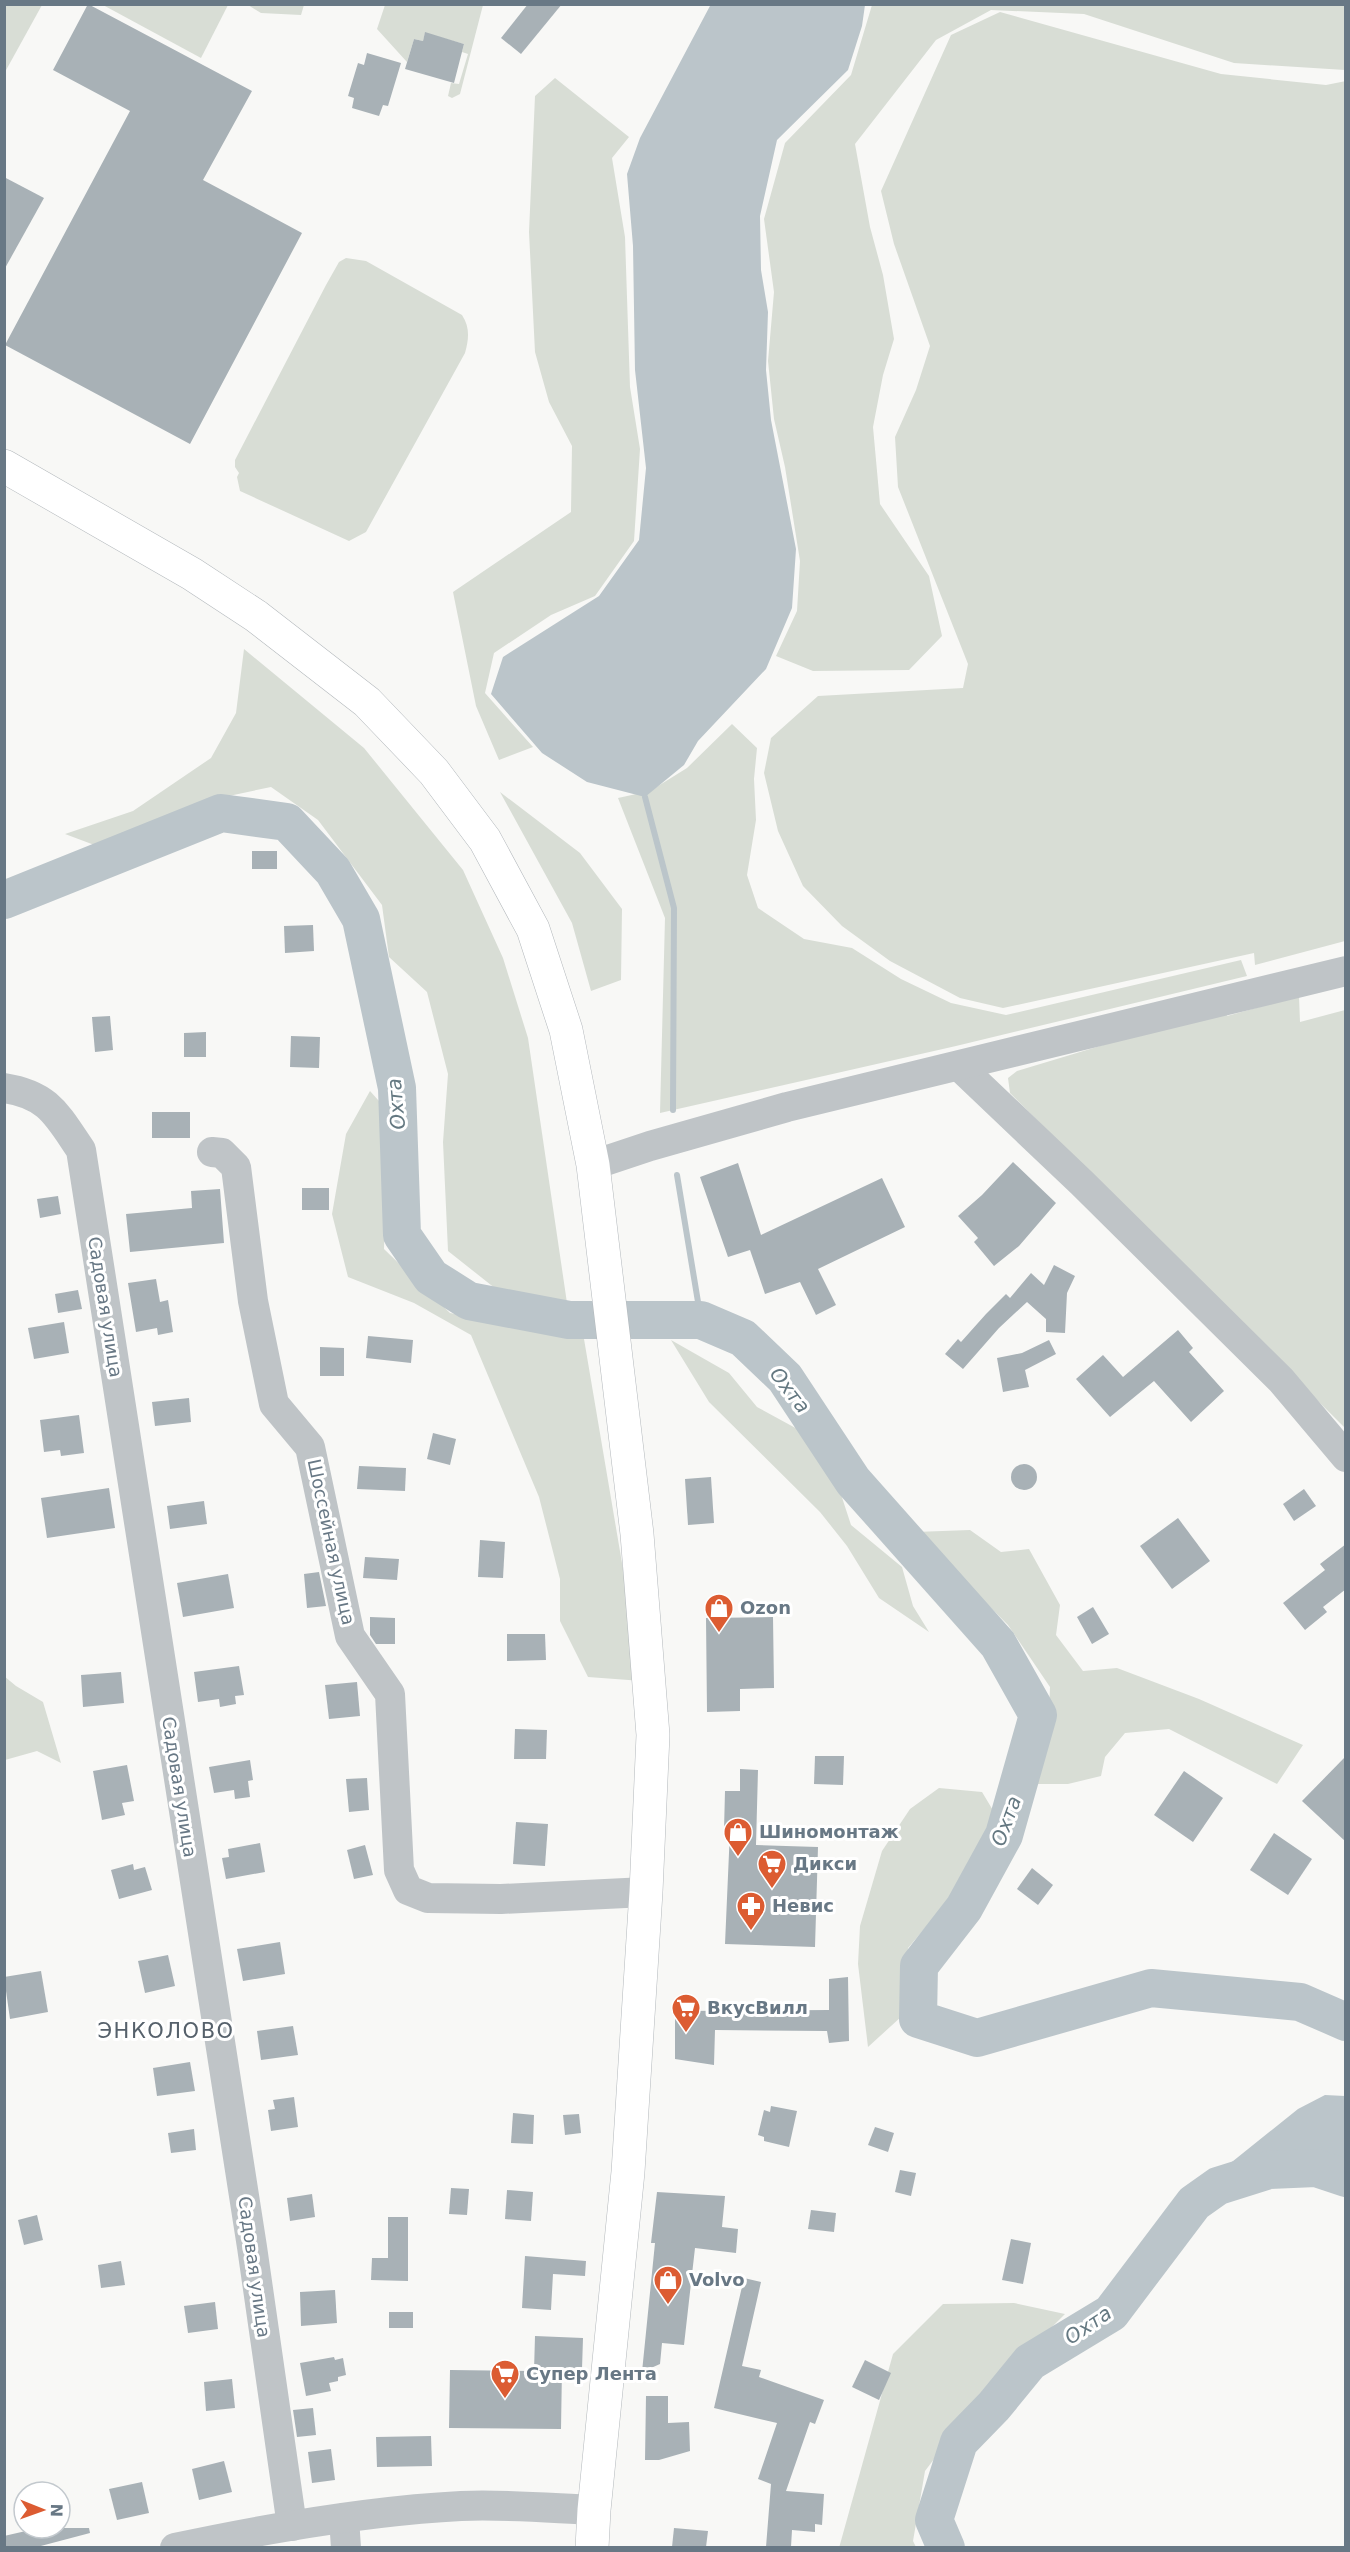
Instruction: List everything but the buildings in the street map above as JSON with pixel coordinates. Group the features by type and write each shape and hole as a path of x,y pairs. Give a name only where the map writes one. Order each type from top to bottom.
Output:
{"main road":[{"path":"4,466 192,574 256,616 367,702 434,772 485,840 532,929 566,1030 593,1165 604,1249 637,1534 653,1735 646,1892 628,2172 592,2547"}],"street":[{"path":"593,1165 650,1146 787,1107 1346,971"},
{"path":"959,1066 1275,1374 1346,1457"},
{"name":"Садовая улица","path":"4,1088 36,1096 55,1112 81,1150 252,2247 292,2526"},
{"name":"Шоссейная улица","path":"212,1152 222,1153 236,1167 253,1301 274,1404 310,1446 350,1636 390,1694 399,1870 408,1890 428,1898 501,1899 646,1892"},
{"path":"175,2547 388,2512 462,2506 594,2510"},
{"path":"344,2518 346,2547"}],"shaded area":[{"path":"228,4 201,58 103,5"},
{"path":"711,4 865,5 862,26 848,70 777,140 760,216 761,270 768,312 766,370 771,420 796,549 792,608 766,669 698,741 684,765 645,797 587,782 542,753 491,694 503,657 599,596 639,540 646,468 635,370 633,246 627,174 640,138"},
{"path":"4,5 42,5 5,72"},
{"path":"248,5 304,5 301,15 261,13"},
{"path":"385,5 483,5 460,94 452,98 448,96 451,83 459,84 468,54 462,52 464,44 425,33 423,41 414,39 407,62 377,29"},
{"path":"872,5 1345,5 1345,70 1234,63 1084,14 991,10 936,40 855,144 894,339 883,375 873,427 880,504 929,576 942,636 909,670 813,671 776,656 797,611 800,561 785,467 774,419 768,361 774,292 764,219 785,143 851,75"},
{"path":"1000,12 1221,74 1326,85 1346,81 1345,941 1255,965 1254,953 1003,1008 960,998 890,961 842,926 803,886 778,831 764,773 771,738 818,696 963,688 968,664 898,487 895,437 916,390 930,346 894,244 881,191 951,35"},
{"path":"555,78 629,137 612,158 625,237 630,387 640,449 634,541 595,596 551,615 494,653 485,693 533,747 499,760 476,706 453,592 571,512 572,446 549,402 535,352 529,232 535,96"},
{"path":"346,258 366,261 462,315 468,333 465,353 366,532 349,541 240,491 237,477 239,473 235,467 235,460 326,285 339,262"},
{"path":"244,649 364,748 463,870 503,958 528,1038 567,1303 496,1289 448,1251 443,1142 448,1074 427,992 389,957 382,905 318,820 271,787 210,800 181,822 133,835 105,849 65,834 133,811 211,758 236,713"},
{"path":"732,724 757,748 754,779 756,820 747,875 758,908 804,939 852,948 901,979 951,1003 1006,1015 1241,960 1247,976 956,1046 660,1113 665,918 618,798 650,791 687,768"},
{"path":"500,792 580,853 622,909 621,980 591,991 572,923"},
{"path":"1299,996 1300,1022 1345,1010 1345,1428 1010,1093 1008,1078 1017,1071 1226,1008 1227,1016"},
{"path":"370,1091 387,1110 384,1249 450,1313 584,1339 642,1681 588,1677 560,1621 560,1579 539,1497 471,1335 414,1303 348,1277 332,1214 346,1134"},
{"path":"671,1340 729,1373 757,1407 801,1431 835,1476 851,1525 902,1567 913,1606 929,1632 879,1598 847,1546 820,1512 709,1402"},
{"path":"970,1530 1001,1552 1029,1549 1060,1605 1056,1635 1083,1671 1117,1668 1199,1699 1303,1745 1277,1784 1169,1729 1125,1733 1105,1757 1101,1776 1068,1784 1033,1784 1048,1741 1050,1687 1008,1625 915,1532"},
{"path":"4,1676 43,1702 61,1763 37,1751 5,1760"},
{"path":"939,1788 982,1792 997,1817 969,1876 908,1948 902,2016 868,2047 858,1964 860,1926 882,1851 910,1809"},
{"path":"1325,2095 1345,2096 1345,2198 1320,2183 1295,2178 1255,2186 1206,2201 1202,2186 1298,2109"},
{"path":"1014,2303 1065,2314 1027,2352 1018,2370 975,2405 925,2471 913,2541 916,2547 839,2548 893,2354 943,2304"}],"waterway":[{"path":"645,797 674,908 673,1110"},
{"name":"Охта","path":"4,900 221,813 287,822 333,871 361,919 397,1088 402,1235 431,1277 469,1301 569,1320 701,1320 743,1338 785,1378 853,1481 998,1644 1038,1715 1004,1835 964,1908 919,1966 918,2019 977,2038 1151,1988 1300,2002 1346,2022"},
{"path":"677,1175 701,1320"},
{"name":"Охта","path":"946,2548 934,2520 959,2442 994,2406 1030,2362 1111,2313 1194,2203 1218,2186 1269,2170 1316,2168 1346,2178"}],"place":[{"name":"Ozon","path":"719,1634"},
{"name":"Шиномонтаж","path":"738,1858"},
{"name":"Дикси","path":"772,1890"},
{"name":"Невис","path":"751,1932"},
{"name":"ВкусВилл","path":"686,2034"},
{"name":"Volvo","path":"668,2306"},
{"name":"Супер Лента","path":"505,2400"}],"district":[{"name":"ЭНКОЛОВО","path":"166,2031"}]}
